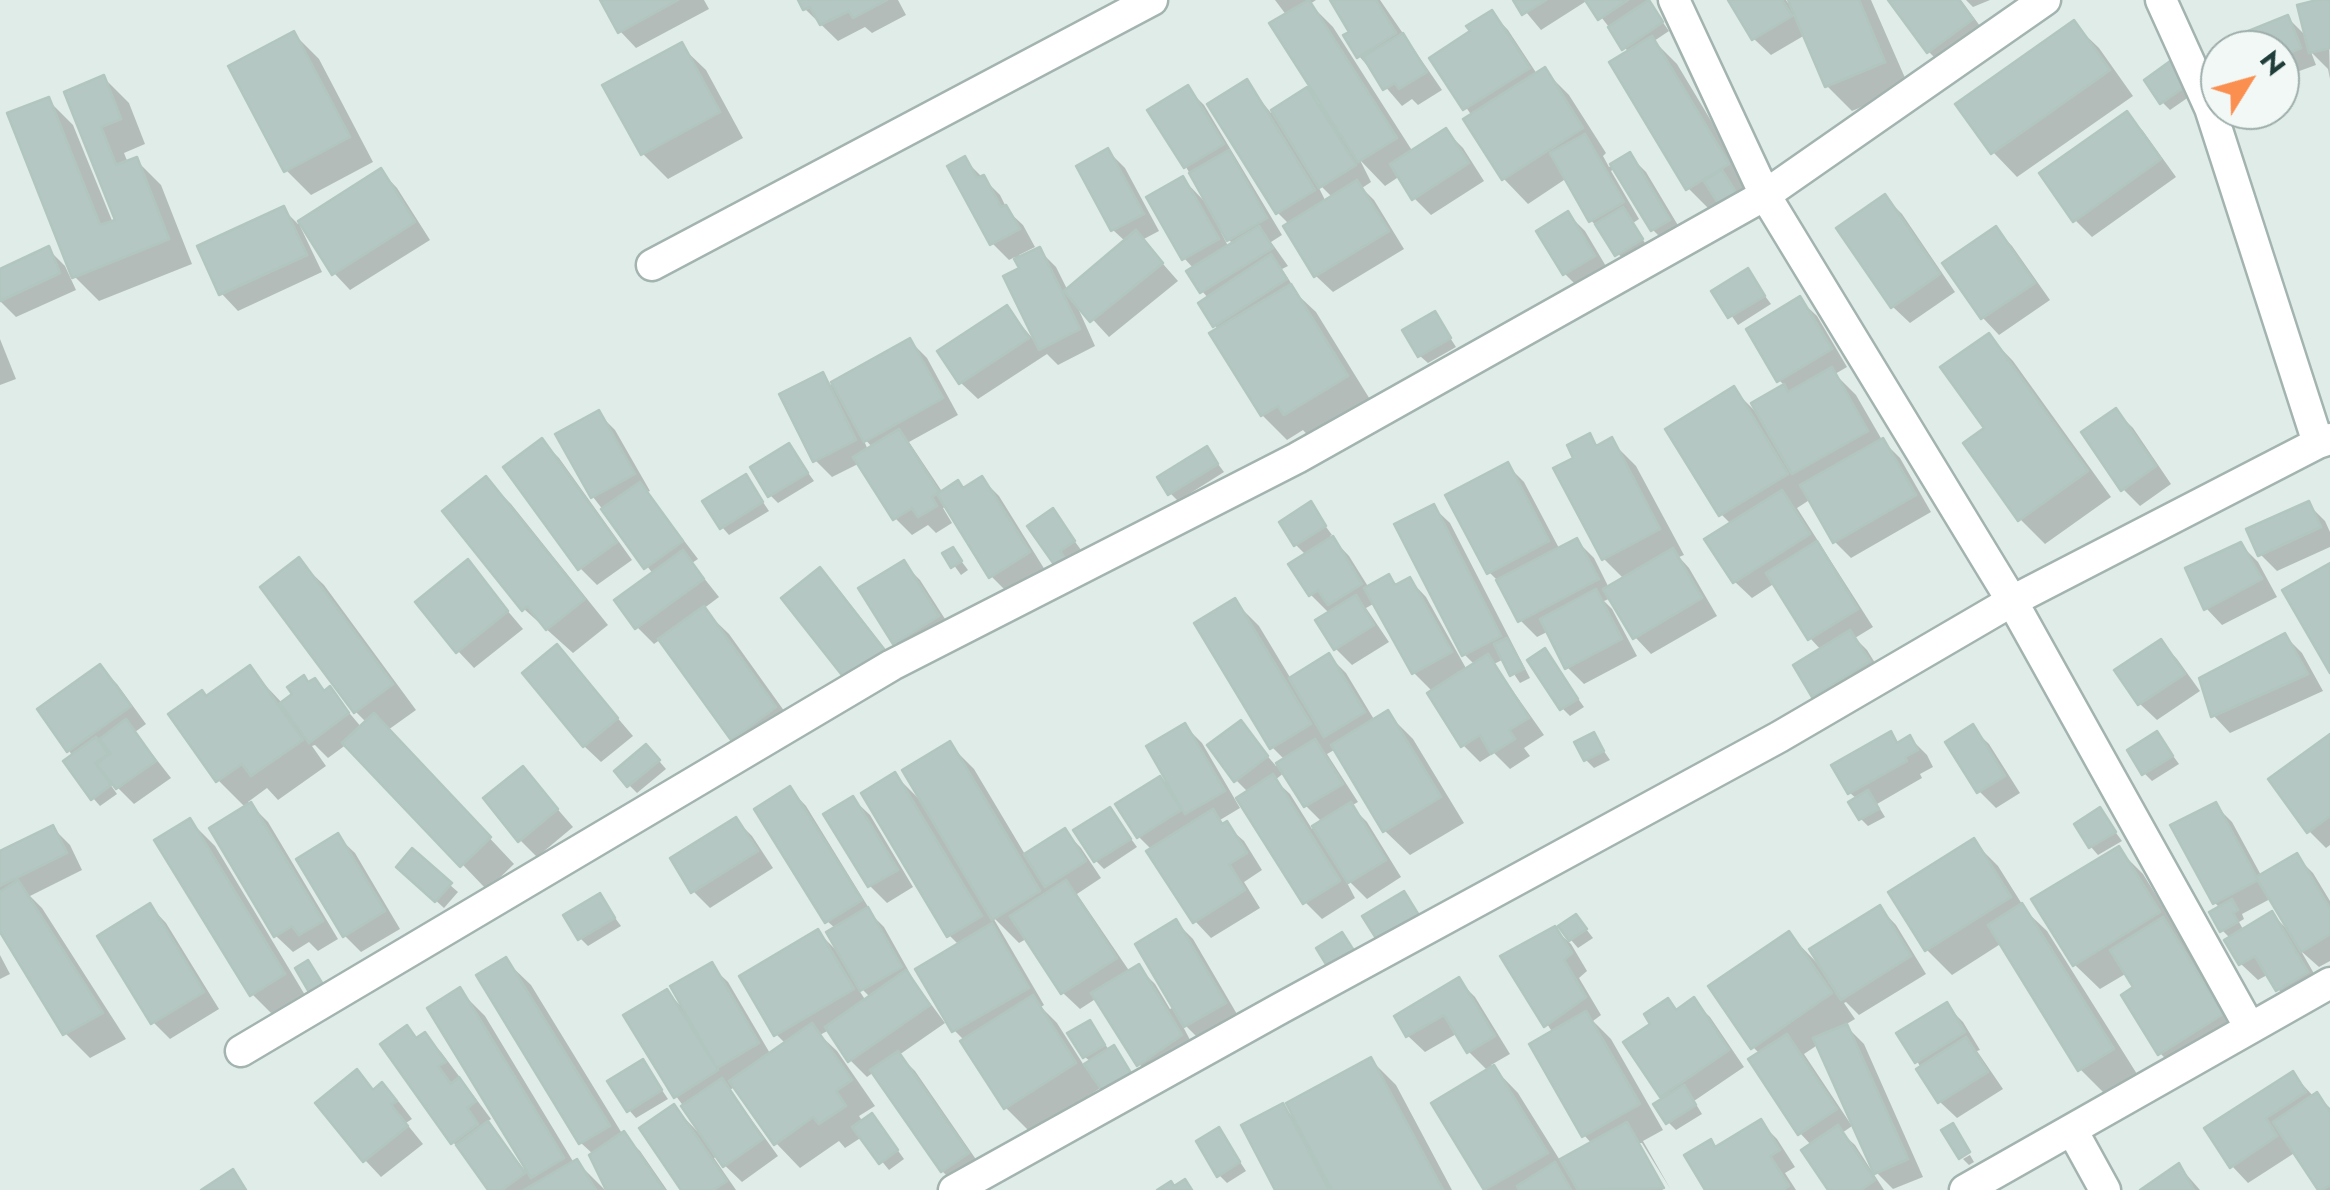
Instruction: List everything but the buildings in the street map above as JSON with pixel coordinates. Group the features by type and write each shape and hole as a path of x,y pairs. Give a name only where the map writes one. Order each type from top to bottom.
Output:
{"street":[{"path":"652,265 1152,0"},
{"path":"1674,0 1764,195 2012,602 2250,1028"},
{"path":"241,1050 892,666 1297,458 1764,195 2045,0"},
{"path":"954,1190 1762,746 2012,602 2324,441 2210,108 2161,0"},
{"path":"1966,1190 2330,983"},
{"path":"2072,1130 2105,1190"}]}
